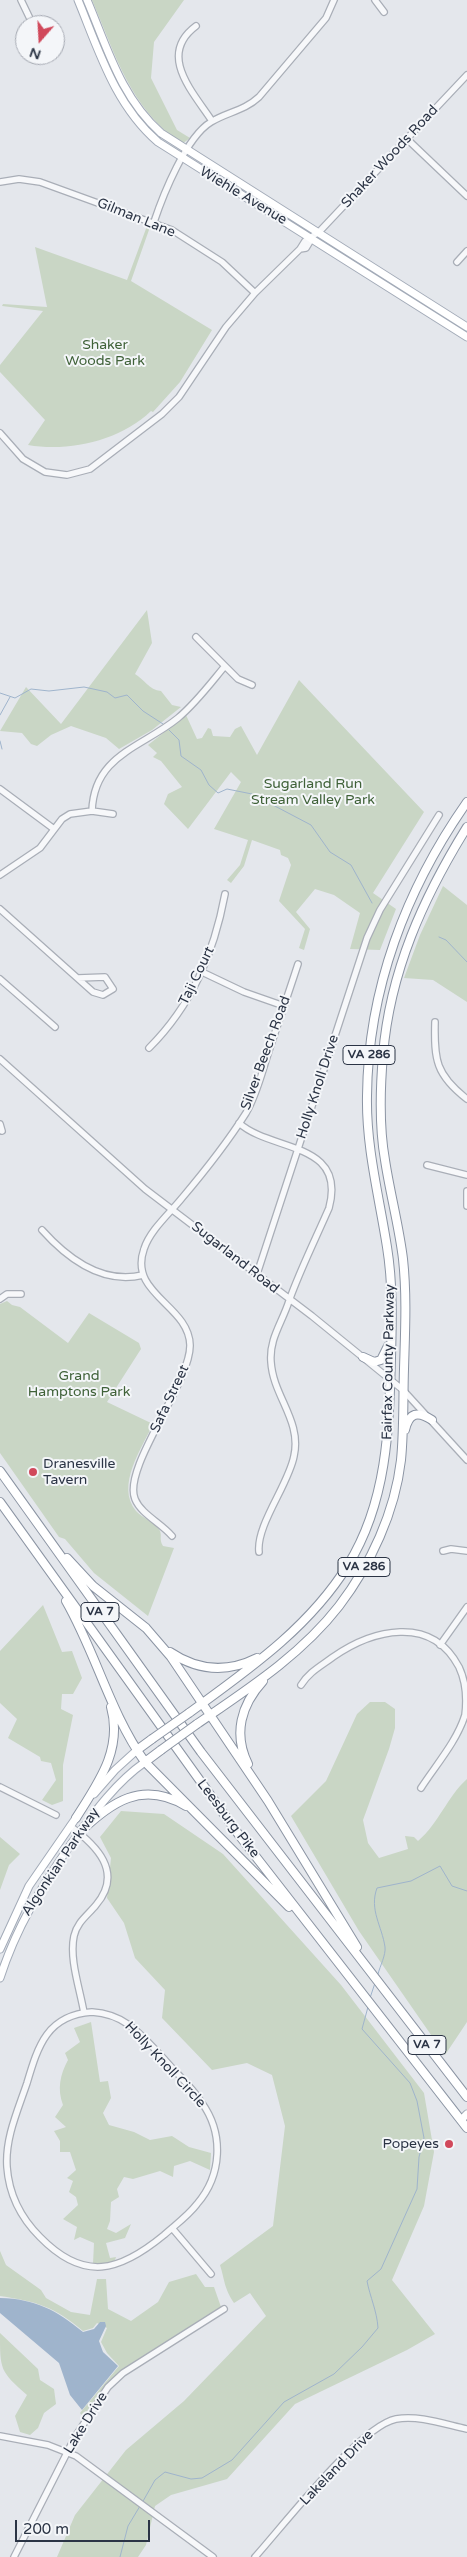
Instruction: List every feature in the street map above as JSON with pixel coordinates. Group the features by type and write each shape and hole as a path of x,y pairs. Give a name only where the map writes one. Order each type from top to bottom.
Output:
{"highway":[{"name":"Fairfax County Parkway","path":"137,1750 274,1648 312,1612 352,1560 366,1529 384,1470 392,1324 390,1269 369,1137 366,1096 372,1030 382,980 404,913 422,875 466,805"},
{"name":"Fairfax County Parkway","path":"145,1762 285,1662 330,1616 369,1559 392,1503 401,1449 405,1275 384,1158 381,1106 383,1056 393,992 407,944 433,884 467,827"},
{"path":"363,1357 378,1362 384,1358 392,1324"},
{"path":"401,1449 406,1426 412,1415 422,1414 432,1420"},
{"name":"Leesburg Pike","path":"0,1471 196,1745 467,2097"},
{"name":"Leesburg Pike","path":"0,1502 239,1836 378,2013 466,2118 467,2128"},
{"path":"41,1529 87,1579 139,1622 162,1646 203,1702 268,1801 370,1970"},
{"path":"46,1567 72,1612 107,1693 145,1762 268,1883 346,1971"},
{"path":"162,1646 191,1664 217,1669 240,1666 274,1648"},
{"path":"268,1801 245,1758 240,1743 240,1723 244,1708 253,1693 264,1680 285,1662"},
{"path":"76,1818 104,1774 111,1756 114,1725 107,1693"},
{"path":"79,1833 107,1807 123,1799 142,1795 172,1799 202,1818"}],"main road":[{"name":"Wiehle Avenue","path":"78,0 108,74 123,102 144,129 182,159 312,238 467,337"},
{"name":"Wiehle Avenue","path":"87,0 121,81 132,100 154,127 187,151 319,232 467,327"},
{"name":"Algonkian Parkway","path":"0,1949 22,1898 70,1826 115,1770 137,1750"},
{"name":"Algonkian Parkway","path":"0,1978 13,1940 26,1912 79,1833 110,1794 145,1762"}],"street":[{"path":"20,0 28,15"},
{"path":"154,222 167,186 202,129 212,121 241,111 259,98 326,18 334,0"},
{"path":"375,0 384,12"},
{"path":"196,26 181,42 178,62 186,82 212,121"},
{"name":"Shaker Woods Road","path":"0,434 24,459 45,472 67,475 90,468 157,418 179,397 226,327 255,293 300,250 306,248 312,238 467,75"},
{"path":"406,138 467,196"},
{"name":"Gilman Lane","path":"0,182 19,179 40,182 154,222 172,230 212,255 255,293"},
{"path":"456,262 467,251"},
{"path":"196,637 238,679 252,685"},
{"path":"92,811 96,784 104,769 116,758 154,735 180,716 225,666"},
{"path":"0,789 54,829"},
{"path":"0,875 40,848 54,829 70,814 92,811 113,814"},
{"name":"Holly Knoll Drive","path":"257,1274 367,938 386,902 439,815"},
{"name":"Taji Court","path":"149,1048 181,1009 202,972 218,927 225,894"},
{"path":"0,909 93,992 103,994 113,989 111,983 105,977 78,978"},
{"name":"Silver Beech Road","path":"172,1210 239,1123 254,1095 298,964"},
{"path":"202,972 244,992 284,1006"},
{"path":"0,980 55,1027"},
{"path":"435,1022 435,1054 438,1068 446,1081 467,1099"},
{"name":"Sugarland Road","path":"0,1059 133,1179 403,1390 467,1460"},
{"path":"239,1123 260,1136 316,1157 330,1179 332,1194 329,1208 273,1339 271,1364 275,1382 292,1421 296,1447 289,1472 260,1537 259,1552"},
{"path":"0,1124 2,1131"},
{"path":"427,1165 467,1175"},
{"path":"467,1191 467,1206"},
{"path":"42,1230 57,1246 95,1270 123,1278 143,1274 141,1261 144,1246 172,1210"},
{"name":"Safa Street","path":"143,1274 150,1289 184,1324 190,1344 185,1366 133,1484 135,1500 141,1508 163,1525 172,1536"},
{"path":"0,1299 7,1294 21,1294"},
{"path":"443,1551 458,1549 467,1551"},
{"path":"440,1645 467,1608"},
{"path":"302,1685 311,1672 345,1649 376,1635 406,1632 423,1636 440,1645 451,1656 463,1678 467,1694 466,1710 458,1733 421,1788"},
{"path":"0,1787 56,1815"},
{"path":"70,1826 97,1848 104,1860 107,1874 103,1895 79,1924 74,1937 75,1961 84,2012"},
{"name":"Holly Knoll Circle","path":"84,2012 108,2014 123,2019 135,2028 197,2096 211,2119 218,2146 213,2177 197,2205 140,2254 126,2262 102,2268 86,2266 63,2257 47,2244 29,2225 14,2200 8,2178 8,2147 36,2054 44,2038 55,2025 69,2017 84,2012"},
{"path":"172,2228 211,2274"},
{"name":"Lake Drive","path":"14,2557 88,2414 108,2387 123,2373 224,2309"},
{"name":"Lakeland Drive","path":"255,2557 349,2451 378,2426 390,2421 409,2418 467,2429"},
{"path":"0,2436 36,2442 68,2452 213,2557"}],"green space":[{"path":"92,0 184,0 154,42 151,78 177,130 190,138 182,144 164,130 149,114 126,80"},
{"name":"Shaker Woods Park","path":"147,226 150,227 131,281 212,330 180,382 153,412 151,411 124,430 93,442 60,447 28,445 45,420 0,372 0,365 43,311 2,306 3,304 47,307 35,247 127,280"},
{"path":"147,610 152,643 135,674 150,686 161,691 172,705 181,707 152,730 119,749 106,738 71,726 51,735 37,746 31,744 22,733 0,731 26,687 61,724"},
{"name":"Sugarland Run Stream Valley Park","path":"299,680 424,812 373,893 396,909 380,950 350,949 360,913 334,895 315,889 296,912 310,929 304,950 299,948 305,929 279,901 291,865 288,858 281,855 280,850 252,840 244,866 231,883 227,880 240,865 248,840 214,829 241,782 231,772 188,829 164,804 168,794 182,787 161,761 153,757 157,753 148,745 186,715 197,739 202,738 208,728 211,729 213,736 230,737 235,729 241,726 257,755"},
{"path":"443,886 467,905 467,1002 433,980 404,978 420,935"},
{"name":"Grand Hamptons Park","path":"7,1301 12,1305 20,1307 68,1343 89,1313 139,1343 141,1349 107,1402 153,1424 132,1467 128,1490 130,1501 136,1511 158,1528 161,1533 163,1546 174,1548 148,1616 94,1573 65,1539 59,1537 0,1453 0,1304"},
{"path":"43,1605 62,1652 72,1651 82,1678 73,1694 62,1694 61,1709 73,1715 63,1765 63,1801 52,1805 42,1800 56,1780 51,1763 41,1761 40,1757 8,1738 17,1719 0,1703 0,1651"},
{"path":"370,1702 385,1702 395,1709 395,1728 389,1749 363,1820 368,1843 379,1858 408,1849 405,1836 414,1837 418,1841 432,1826 467,1779 467,2022 445,2055 359,1931 291,1816 326,1781 357,1714"},
{"path":"121,1811 164,1814 223,1854 341,1985 424,2093 434,2152 424,2206 392,2280 435,2334 407,2350 295,2404 227,2479 171,2495 155,2506 146,2545 138,2557 57,2557 75,2515 126,2450 184,2401 266,2316 250,2293 234,2303 226,2289 220,2265 273,2226 285,2126 272,2075 247,2063 212,2070 162,2018 165,1990 135,1958 124,1923 107,1898 111,1858 100,1837"},
{"path":"0,1837 20,1854 9,1865 0,1890"},
{"path":"91,2022 100,2082 108,2081 111,2098 103,2113 109,2125 134,2132 150,2140 172,2136 189,2147 211,2153 210,2170 190,2161 174,2166 173,2177 160,2171 133,2179 124,2177 117,2189 119,2197 111,2202 110,2221 107,2229 116,2233 131,2224 125,2238 106,2243 110,2258 116,2257 114,2263 93,2264 94,2243 80,2237 74,2240 77,2227 63,2219 78,2205 76,2197 69,2192 73,2181 67,2178 76,2170 70,2152 60,2152 60,2141 54,2131 66,2127 55,2117 63,2105 60,2088 61,2077 68,2060 65,2053 80,2042 74,2028"},
{"path":"0,2251 6,2265 41,2290 46,2298 71,2312 90,2315 97,2279 106,2279 108,2309 131,2321 158,2302 169,2282 196,2274 205,2287 214,2287 221,2307 122,2373 104,2390 84,2418 80,2413 119,2366 107,2353 101,2342 107,2328 97,2323 93,2328 83,2331 63,2316 44,2306 25,2300 0,2296"},
{"path":"0,2333 38,2369 40,2380 54,2389 56,2404 44,2413 38,2428 30,2435 20,2432 15,2416 27,2395 11,2380 3,2369 0,2355"}],"water":[{"path":"0,2298 35,2303 45,2307 83,2332 94,2329 100,2322 105,2322 106,2326 99,2341 103,2352 118,2366 82,2410 70,2395 59,2363 0,2313"}],"waterway":[{"path":"0,693 15,698 31,689 49,691 84,687 107,692 115,698 127,695 143,711 163,724"},
{"path":"0,715 10,697"},
{"path":"169,730 179,740 181,756 201,770 209,785 218,793 227,789 252,794 311,825 330,852 351,865 372,903"},
{"path":"0,741 2,749"},
{"path":"439,937 446,940 467,962"},
{"path":"378,1974 384,1957 385,1947 374,1904 377,1888 411,1881 440,1866 452,1886 467,1891"},
{"path":"370,1998 375,1983"},
{"path":"142,2503 155,2480 165,2472 191,2479 202,2478 232,2460 284,2402 334,2374 362,2347 378,2328 367,2281 381,2269 417,2189 419,2157 424,2138 417,2101 410,2083 362,2029 368,2007"},
{"path":"120,2557 128,2526 140,2506"}],"place":[{"name":"Dranesville Tavern","path":"33,1472"},
{"name":"Popeyes","path":"449,2144"}]}
